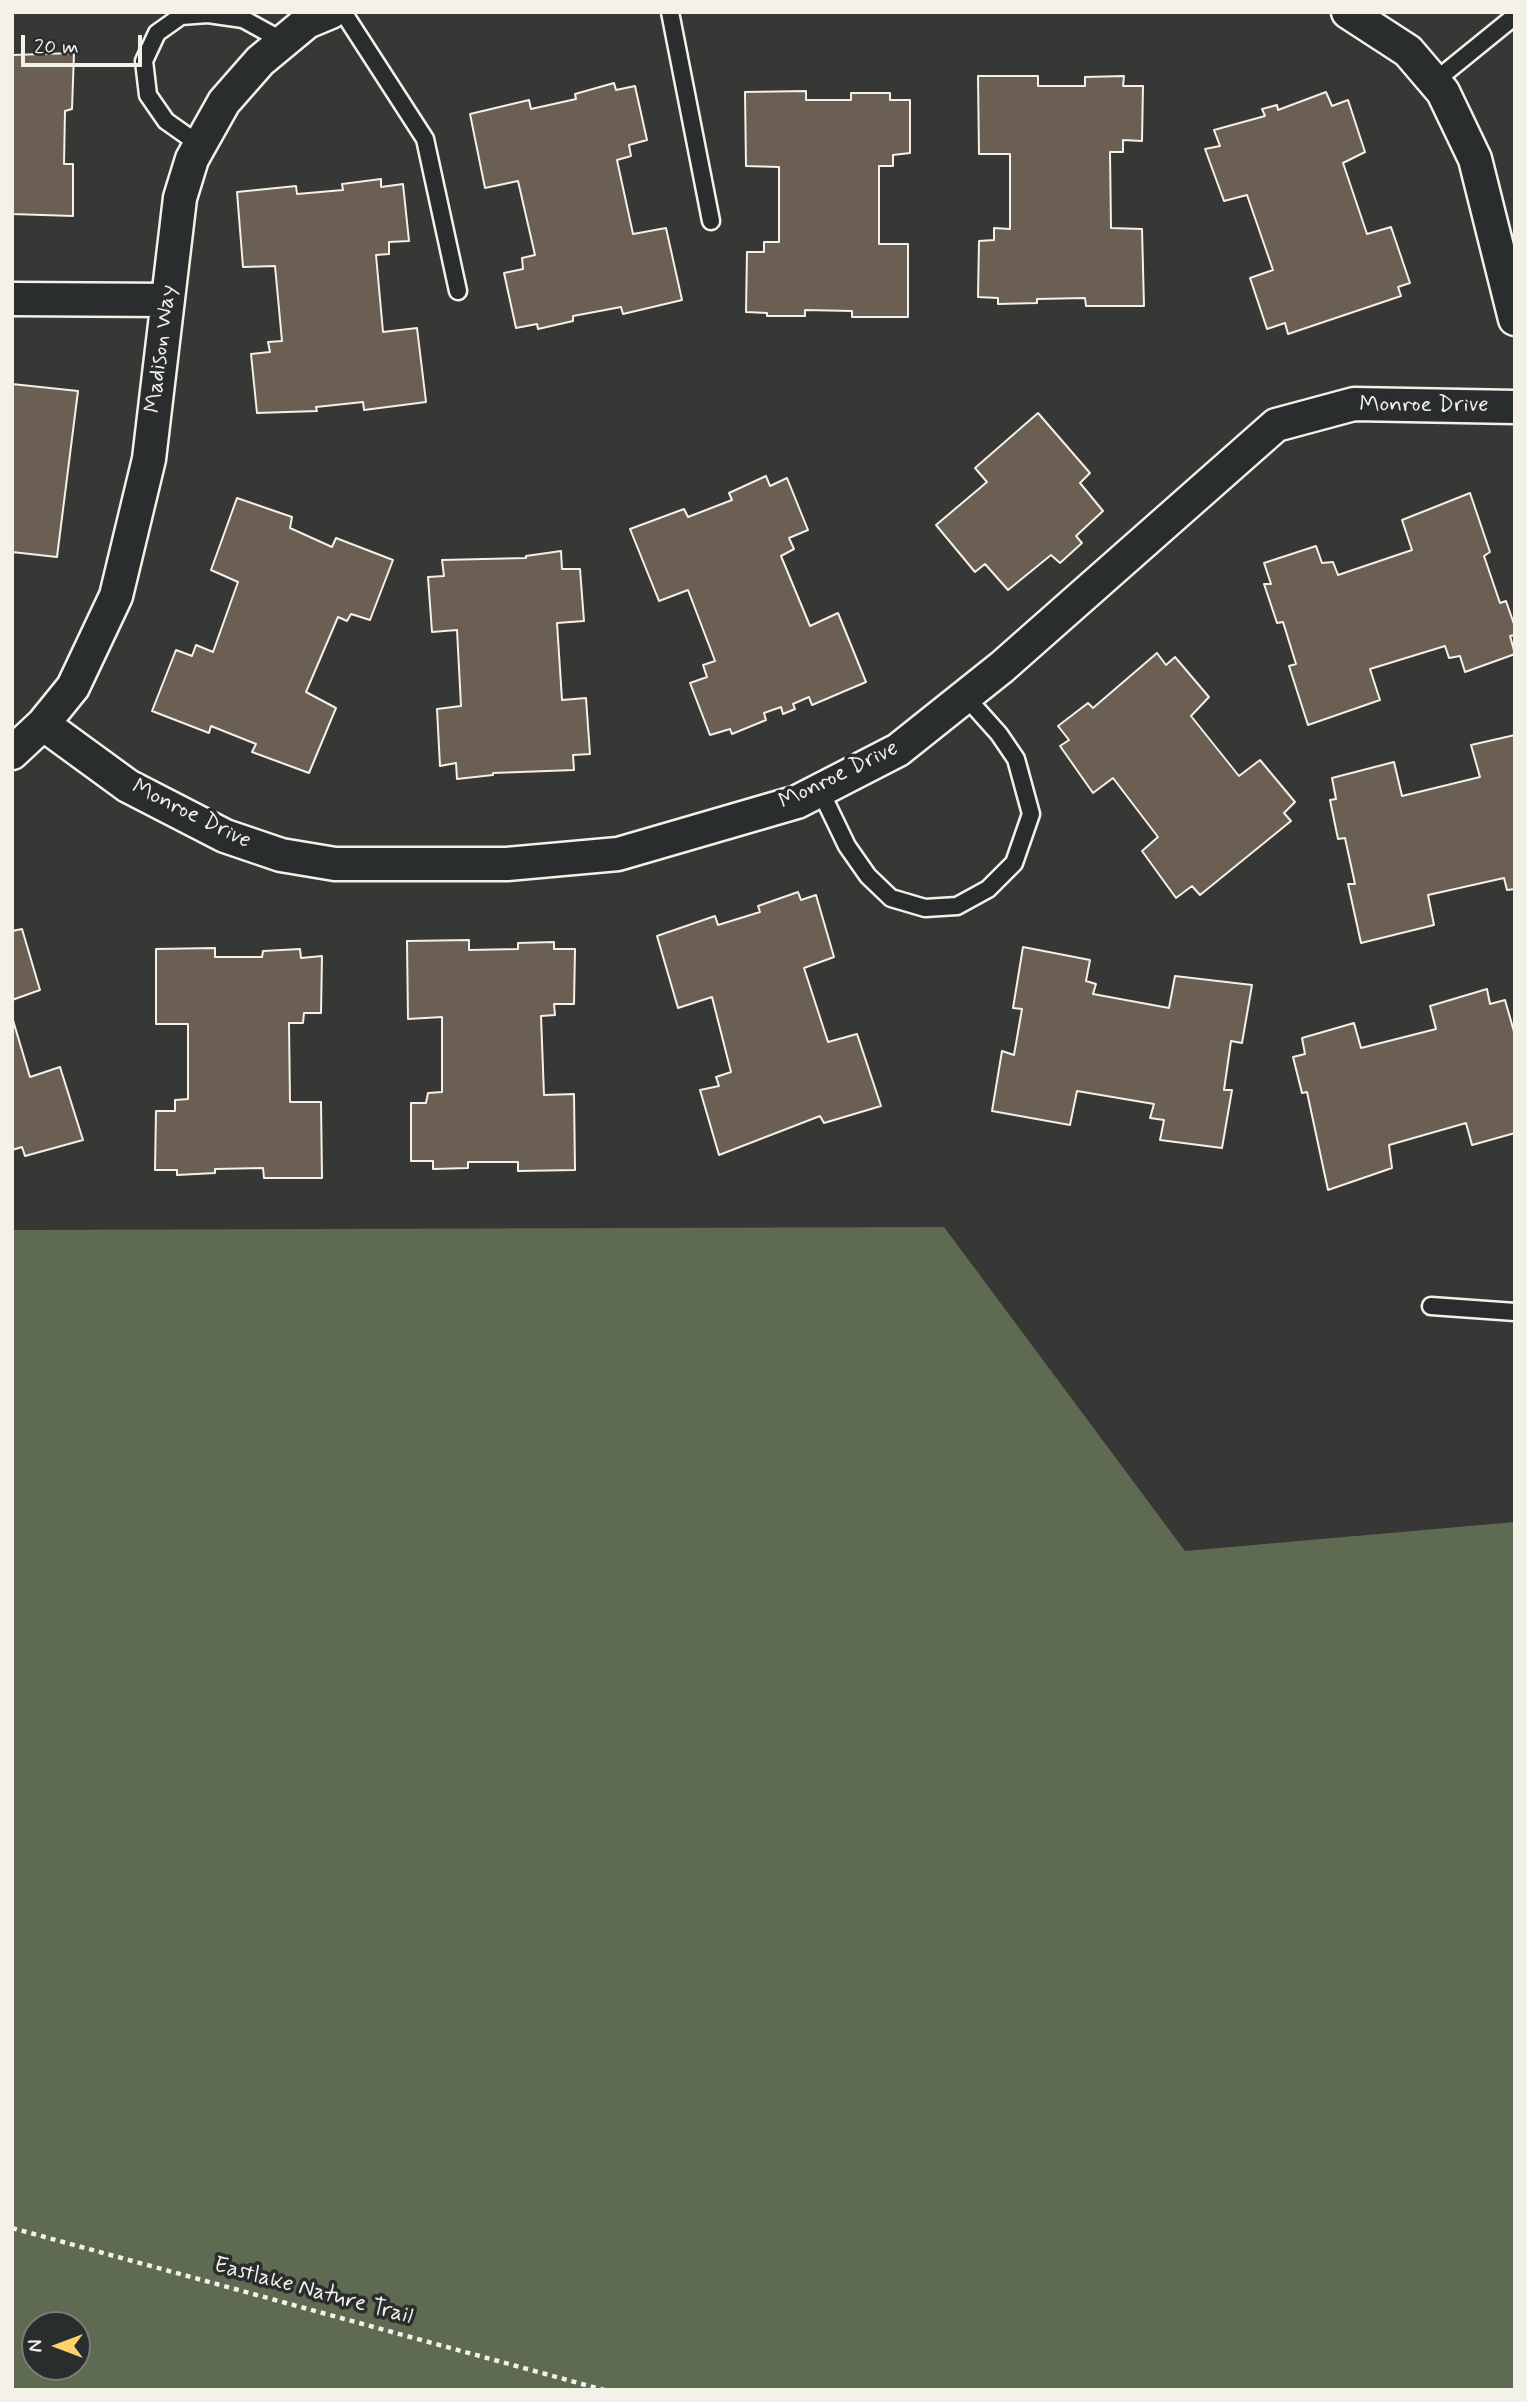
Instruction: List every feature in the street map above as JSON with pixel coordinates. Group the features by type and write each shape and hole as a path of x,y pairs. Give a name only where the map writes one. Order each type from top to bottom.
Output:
{"street":[{"name":"Madison Way","path":"12,753 43,724 73,687 116,596 149,459 180,198 200,145 224,102 260,61 307,22 331,12"},
{"path":"1348,12 1408,51 1443,92 1475,159 1515,319"},
{"path":"12,299 168,300"},
{"name":"Monroe Drive","path":"43,724 128,786 225,836 281,855 335,864 507,864 618,854 797,802 898,750 965,696 1276,425 1354,404 1515,407"}],"lane":[{"path":"343,12 425,139 458,290"},
{"path":"670,12 711,221"},
{"path":"200,145 166,121 148,95 144,61 157,33 181,16 208,14 243,19 283,41"},
{"path":"1435,81 1515,16"},
{"path":"820,790 847,846 868,876 891,898 925,908 957,906 988,889 1014,863 1031,814 1016,760 999,734 965,696"},
{"path":"1431,1306 1515,1312"}],"path":[{"name":"Eastlake Nature Trail","path":"12,2228 604,2390"}],"green space":[{"path":"944,1227 1185,1551 1515,1522 1515,2390 12,2390 12,1230"}],"building":[{"path":"74,53 72,109 65,111 64,164 73,164 73,216 12,214 12,55"},
{"path":"978,76 1038,76 1038,86 1085,86 1085,77 1124,76 1123,86 1143,86 1142,141 1123,140 1123,152 1110,152 1111,228 1142,229 1144,306 1086,306 1085,298 1037,299 1037,303 998,304 998,298 978,297 979,241 994,240 994,228 1010,229 1010,154 979,154"},
{"path":"614,83 616,90 635,86 647,140 629,145 631,156 617,160 633,234 666,228 682,300 623,314 621,307 573,316 573,321 538,329 537,324 516,328 504,273 523,269 522,258 535,255 518,181 485,188 470,114 529,100 531,109 576,99 575,94"},
{"path":"806,91 806,100 851,100 851,93 890,93 890,100 910,100 910,153 893,155 893,166 879,166 879,244 908,244 908,317 852,317 852,311 805,310 805,316 767,316 767,313 746,312 747,252 764,252 764,242 779,242 779,167 746,166 745,92"},
{"path":"1326,92 1332,106 1348,100 1365,152 1343,163 1367,234 1391,227 1410,283 1398,287 1401,296 1288,334 1285,323 1267,329 1250,278 1273,270 1247,195 1224,201 1205,149 1220,146 1214,130 1265,116 1262,109 1277,105 1278,110"},
{"path":"381,179 381,187 403,184 409,241 389,242 389,254 376,255 383,332 417,328 426,402 364,410 363,402 316,407 317,411 257,413 251,354 270,352 268,342 282,341 275,266 243,267 237,192 296,186 297,194 343,190 342,184"},
{"path":"12,384 78,391 57,557 12,552"},
{"path":"1038,413 1090,473 1080,483 1103,511 1076,536 1082,543 1060,563 1051,555 1008,590 985,564 975,572 936,525 987,482 975,468"},
{"path":"766,476 770,486 787,478 808,530 789,538 794,549 781,556 810,626 838,613 866,682 812,705 809,697 793,704 795,709 783,714 781,707 764,713 766,720 732,734 730,729 710,735 690,683 707,677 703,665 715,661 688,590 659,601 630,529 684,509 688,517 732,500 729,493"},
{"path":"1470,493 1490,552 1484,556 1500,603 1506,601 1515,627 1515,635 1510,636 1515,654 1465,672 1460,656 1449,658 1445,646 1370,669 1380,700 1308,725 1289,666 1296,664 1283,622 1277,623 1264,584 1271,584 1264,563 1316,546 1322,563 1333,562 1338,575 1412,550 1402,520"},
{"path":"237,498 292,517 290,528 332,547 336,538 393,560 370,620 351,614 347,621 338,617 306,692 336,708 309,773 252,752 256,744 211,726 209,733 152,711 176,650 192,656 196,645 213,652 238,582 211,570"},
{"path":"561,551 562,569 580,569 584,621 557,623 562,700 586,698 590,754 573,755 574,770 493,773 457,779 456,763 440,766 437,709 461,706 457,630 432,632 428,577 444,576 442,560 526,558"},
{"path":"1157,653 1166,665 1175,657 1209,697 1191,716 1239,776 1260,760 1295,802 1284,813 1291,821 1200,895 1192,886 1176,898 1142,851 1158,837 1113,778 1093,793 1060,746 1069,740 1058,726 1088,703 1093,708"},
{"path":"1515,735 1515,889 1507,890 1504,878 1428,895 1434,925 1361,943 1348,884 1355,884 1345,838 1338,839 1330,800 1336,799 1332,778 1394,762 1402,796 1480,777 1471,745"},
{"path":"798,892 801,900 816,895 834,957 804,968 828,1042 857,1034 881,1106 824,1123 820,1116 719,1155 700,1090 719,1086 716,1077 731,1072 712,997 678,1008 657,936 715,916 718,925 760,912 758,906"},
{"path":"22,929 40,990 12,1000 12,931"},
{"path":"469,940 469,950 518,949 518,943 554,942 554,949 575,949 574,1004 554,1004 555,1015 541,1016 544,1095 574,1094 575,1170 518,1171 518,1162 468,1162 468,1168 433,1169 433,1161 411,1161 411,1103 426,1103 428,1093 442,1092 442,1017 408,1019 407,941"},
{"path":"1023,947 1090,960 1086,981 1096,984 1093,994 1169,1008 1175,976 1252,985 1242,1043 1231,1041 1224,1090 1232,1090 1222,1148 1160,1140 1164,1120 1150,1118 1154,1104 1077,1091 1070,1125 992,1111 1002,1051 1014,1055 1022,1009 1013,1008"},
{"path":"215,948 215,957 262,957 263,951 300,949 301,958 322,956 321,1013 304,1013 303,1023 289,1023 290,1102 321,1102 322,1178 264,1178 263,1168 215,1169 215,1173 177,1175 177,1170 155,1170 156,1111 175,1111 175,1100 188,1099 188,1024 156,1024 156,949"},
{"path":"1487,989 1490,1004 1505,1000 1515,1035 1515,1133 1472,1145 1466,1123 1389,1145 1392,1168 1328,1190 1307,1092 1302,1093 1293,1057 1305,1054 1302,1038 1354,1023 1361,1048 1436,1029 1430,1006"},
{"path":"12,1017 30,1077 60,1067 83,1140 25,1156 22,1147 12,1150"}]}
